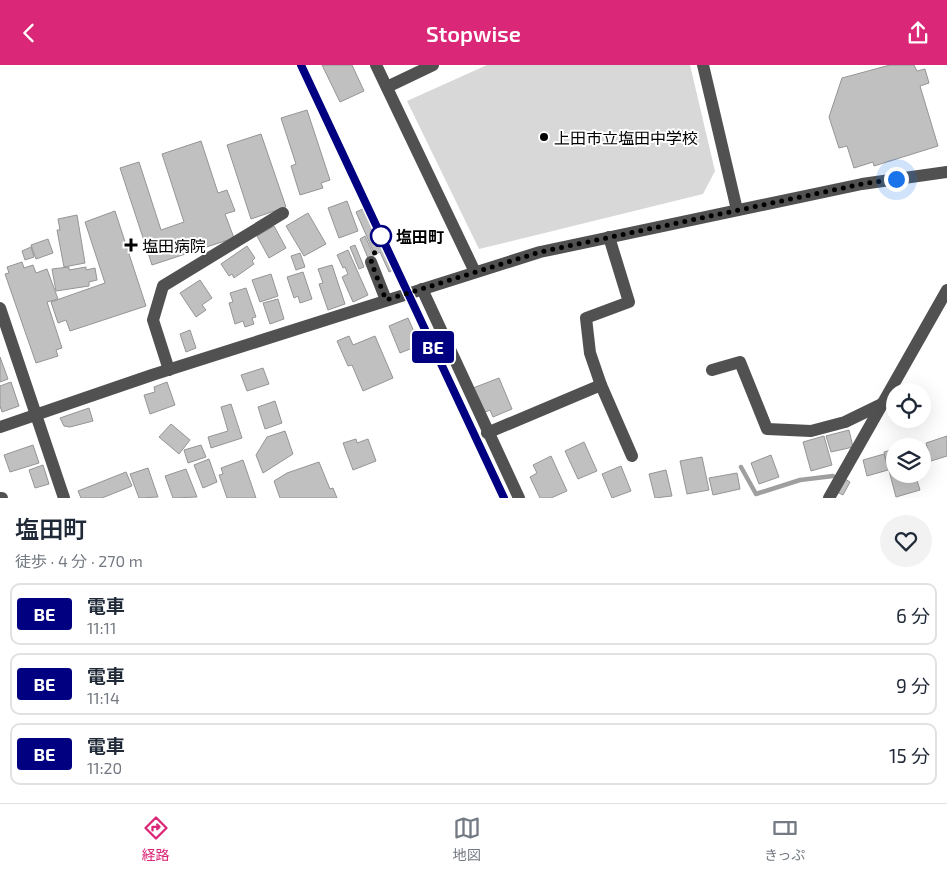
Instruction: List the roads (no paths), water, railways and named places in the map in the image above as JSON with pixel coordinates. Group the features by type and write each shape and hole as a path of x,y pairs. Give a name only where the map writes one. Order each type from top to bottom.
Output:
{"street":[{"path":"376,65 475,273"},
{"path":"387,87 432,65"},
{"path":"703,65 738,210"},
{"path":"0,427 169,370 540,252 862,184 947,171"},
{"path":"169,370 153,321 163,287 283,213"},
{"path":"609,237 629,302 586,318 590,353 601,385 632,457"},
{"path":"371,262 386,300"},
{"path":"422,289 487,433 519,498"},
{"path":"829,498 947,290"},
{"path":"0,308 64,498"},
{"path":"712,371 740,361 767,429 811,431 845,422 882,404"},
{"path":"487,433 601,385"}],"waterway":[{"path":"741,467 756,494 800,480 833,476"}],"railway":[{"path":"301,65 504,498"}],"train":[{"name":"BE","path":"301,65 504,498"}],"place":[{"name":"上田市立塩田中学校","path":"544,137"},
{"name":"塩田町","path":"381,236"},
{"name":"塩田病院","path":"131,245"}]}
